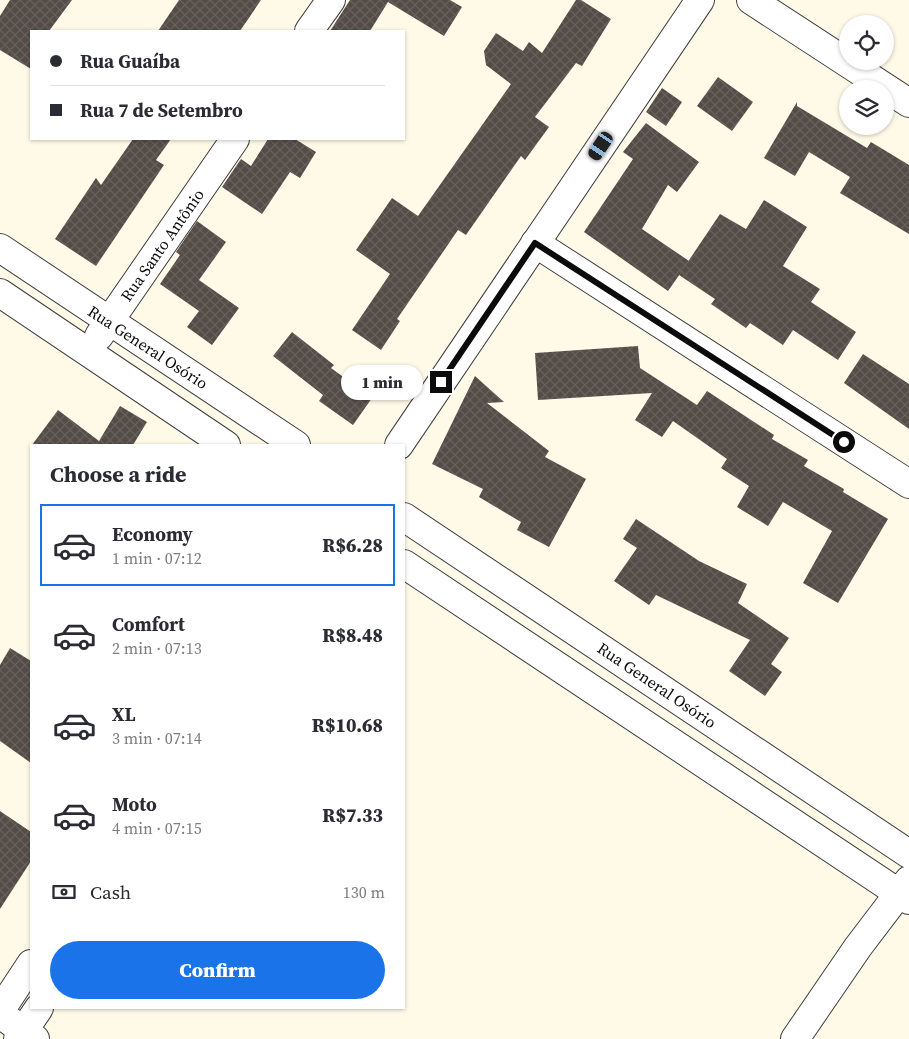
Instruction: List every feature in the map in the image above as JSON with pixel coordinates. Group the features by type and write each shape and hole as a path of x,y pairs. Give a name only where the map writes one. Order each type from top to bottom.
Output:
{"street":[{"path":"310,30 331,0"},
{"path":"400,444 700,0"},
{"path":"751,0 909,103"},
{"name":"Rua Santo Antônio","path":"87,351 234,140"},
{"path":"535,243 909,484"},
{"name":"Rua General Osório","path":"0,248 294,444"},
{"path":"0,293 225,444"},
{"name":"Rua General Osório","path":"405,518 906,844"},
{"path":"405,565 877,880 906,891 858,947 795,1039"},
{"path":"858,947 877,880 906,844"},
{"path":"30,966 0,1013 25,1036 38,1009"}],"building":[{"path":"10,0 72,0 50,30 30,30 30,68 0,50 0,16"},
{"path":"179,0 261,0 241,30 159,30"},
{"path":"350,0 450,0 462,7 444,36 388,2 371,30 331,30"},
{"path":"576,0 581,0 611,19 582,66 576,63 535,117 549,127 525,160 521,156 466,235 458,230 397,319 400,321 381,350 352,330 390,274 356,250 392,198 418,216 511,84 486,65 484,51 496,33 523,51 529,42 542,53"},
{"path":"718,77 753,102 732,131 697,106"},
{"path":"662,88 682,102 666,126 646,112"},
{"path":"797,102 797,106 839,131 839,135 845,135 867,148 871,142 909,165 909,234 840,193 850,177 809,152 795,176 764,158"},
{"path":"646,123 699,162 677,192 668,185 642,229 689,261 668,291 584,232 633,159 623,152"},
{"path":"132,140 170,140 156,160 164,165 96,266 55,239 96,178 101,185"},
{"path":"267,140 297,140 316,152 300,178 290,172 262,214 222,187 241,159 251,166"},
{"path":"764,200 807,227 783,266 820,289 811,302 856,332 838,360 793,330 783,345 750,323 746,328 711,304 715,299 679,275 720,214 746,229"},
{"path":"197,221 226,242 199,280 239,308 212,345 187,327 199,311 160,284 180,255 176,252"},
{"path":"292,332 334,365 331,368 372,398 353,425 319,401 323,395 273,356"},
{"path":"638,346 640,368 697,405 707,391 774,435 772,439 808,460 804,466 844,489 843,492 888,519 838,603 803,583 832,531 783,502 768,526 737,507 749,486 721,468 727,459 673,421 662,437 635,420 652,393 538,400 535,353"},
{"path":"863,354 909,384 909,429 844,383"},
{"path":"475,376 504,402 487,403 549,451 545,457 586,479 549,547 517,530 521,522 479,497 483,489 432,464"},
{"path":"120,406 147,422 134,444 33,444 58,410 99,441"},
{"path":"636,519 699,561 747,584 738,603 789,638 771,664 782,672 765,696 729,671 750,640 656,595 649,605 614,581 637,548 623,539"},
{"path":"10,648 30,660 30,762 0,741 0,665"},
{"path":"0,811 30,831 30,863 0,909"}],"route":[{"path":"441,382 535,243 844,442"}]}
